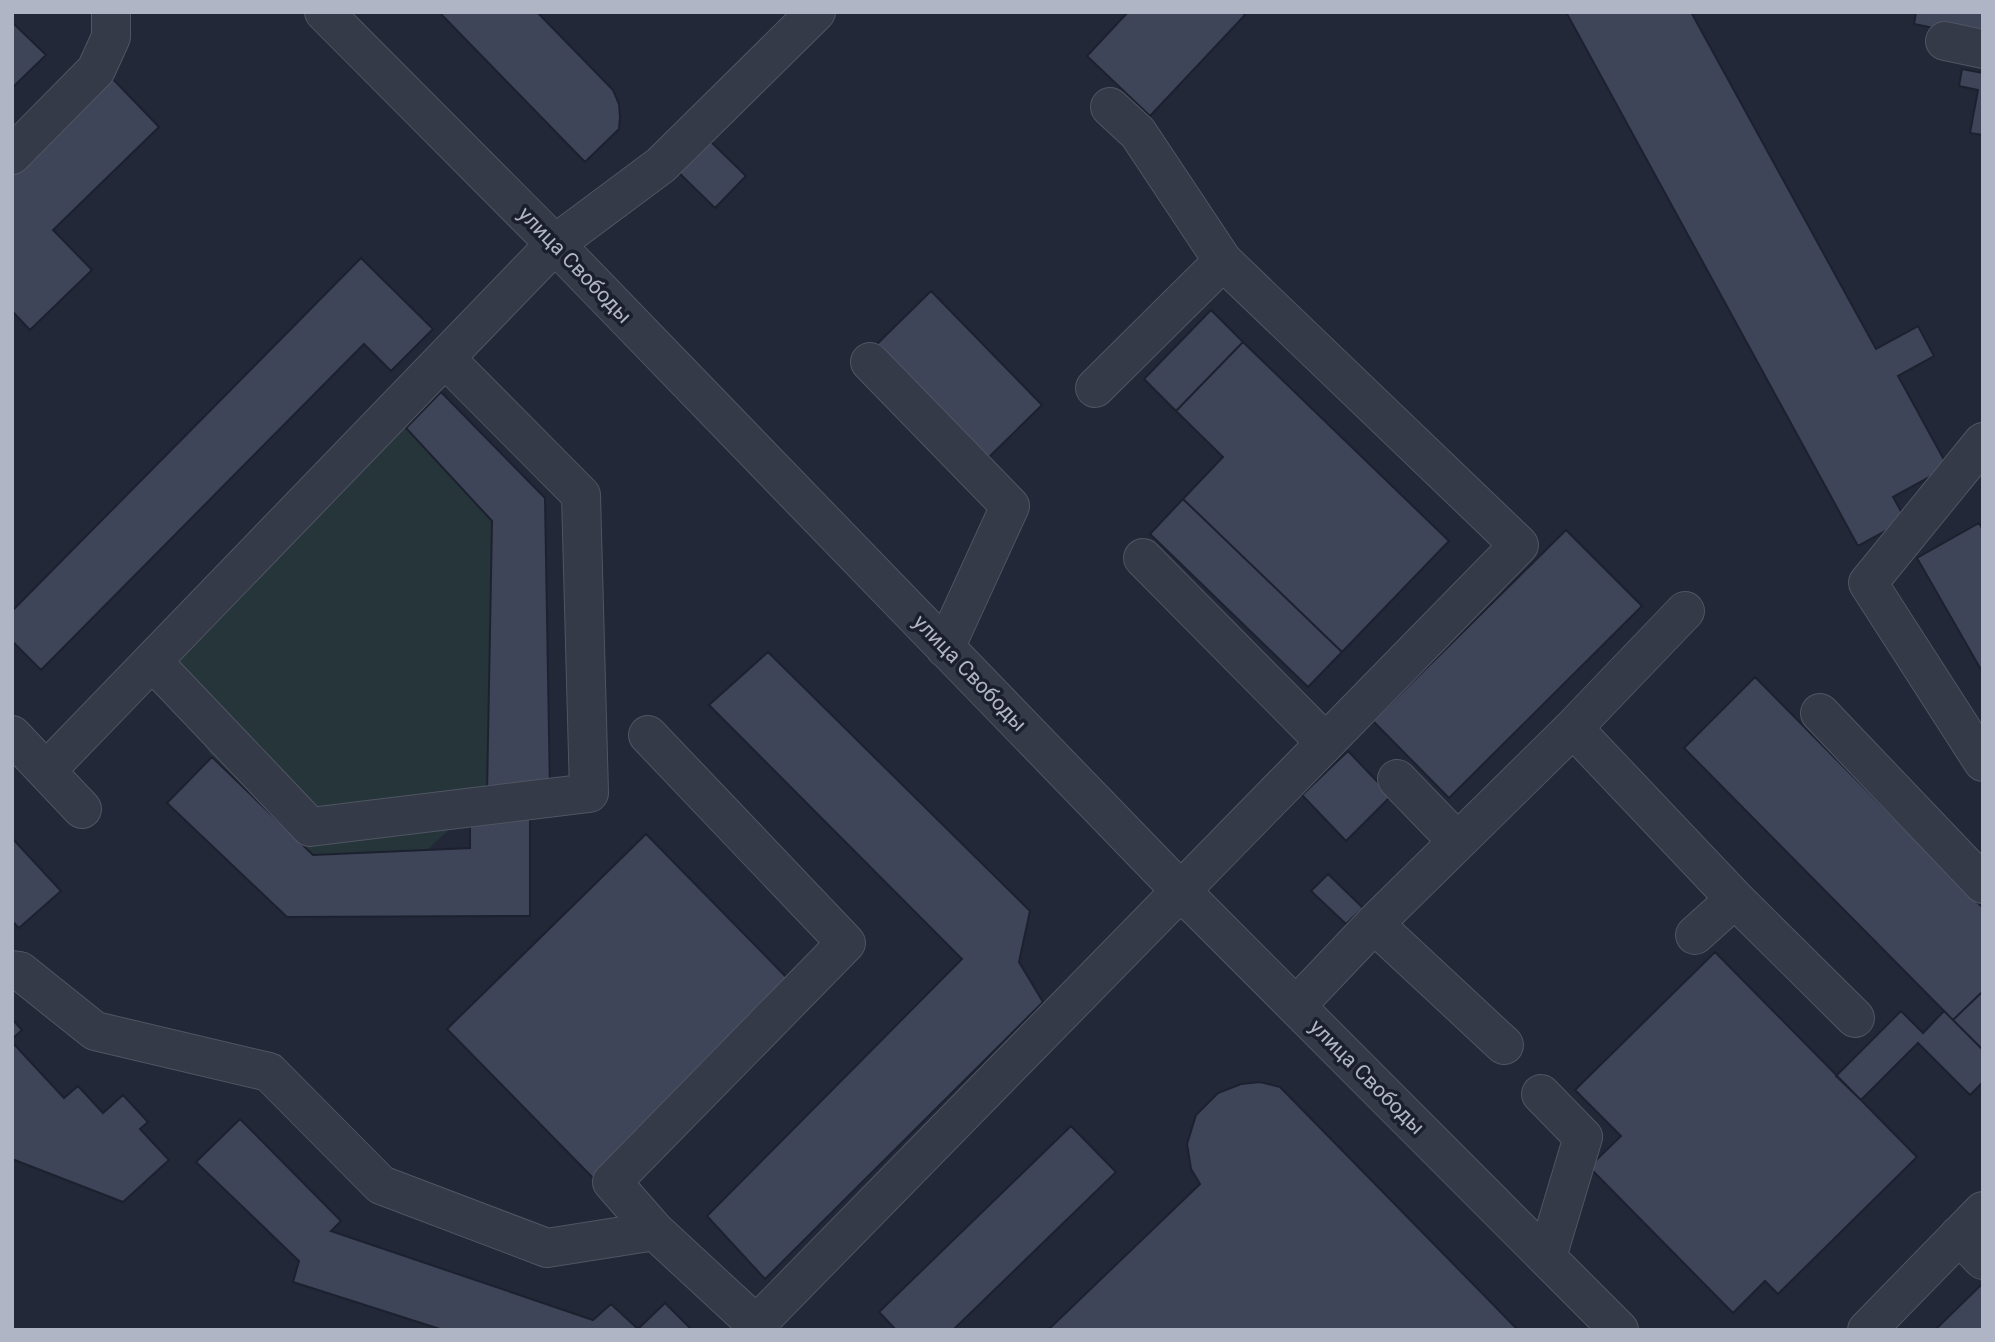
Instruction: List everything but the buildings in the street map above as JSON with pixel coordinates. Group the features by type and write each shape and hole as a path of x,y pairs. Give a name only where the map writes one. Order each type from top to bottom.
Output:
{"street":[{"path":"12,155 96,70 111,37 110,12"},
{"name":"улица Свободы","path":"324,12 555,244 1180,890 1619,1330"},
{"path":"46,771 555,244 661,165 816,12"},
{"path":"1945,41 1983,49"},
{"path":"648,735 846,943 612,1181 655,1231 756,1328 1519,545 1223,261 1138,134 1110,107"},
{"path":"1095,388 1223,261"},
{"path":"152,661 310,827 589,793 581,495 445,358"},
{"path":"870,362 1010,506 945,648"},
{"path":"1983,442 1868,583 1983,762"},
{"path":"1143,558 1325,742"},
{"path":"1297,1005 1374,924 1573,728 1685,611"},
{"path":"1820,713 1983,884"},
{"path":"1573,728 1735,899 1855,1018"},
{"path":"12,735 82,809"},
{"path":"1397,779 1457,841"},
{"path":"1695,935 1735,899"},
{"path":"1374,924 1504,1045"},
{"path":"12,970 20,971 95,1031 269,1072 381,1185 547,1248 655,1231"},
{"path":"1541,1094 1583,1136 1547,1257"},
{"path":"1867,1330 1975,1235"}],"shaded area":[{"path":"389,415 406,428 492,521 487,794 427,850 313,855 212,757 152,661"}]}
